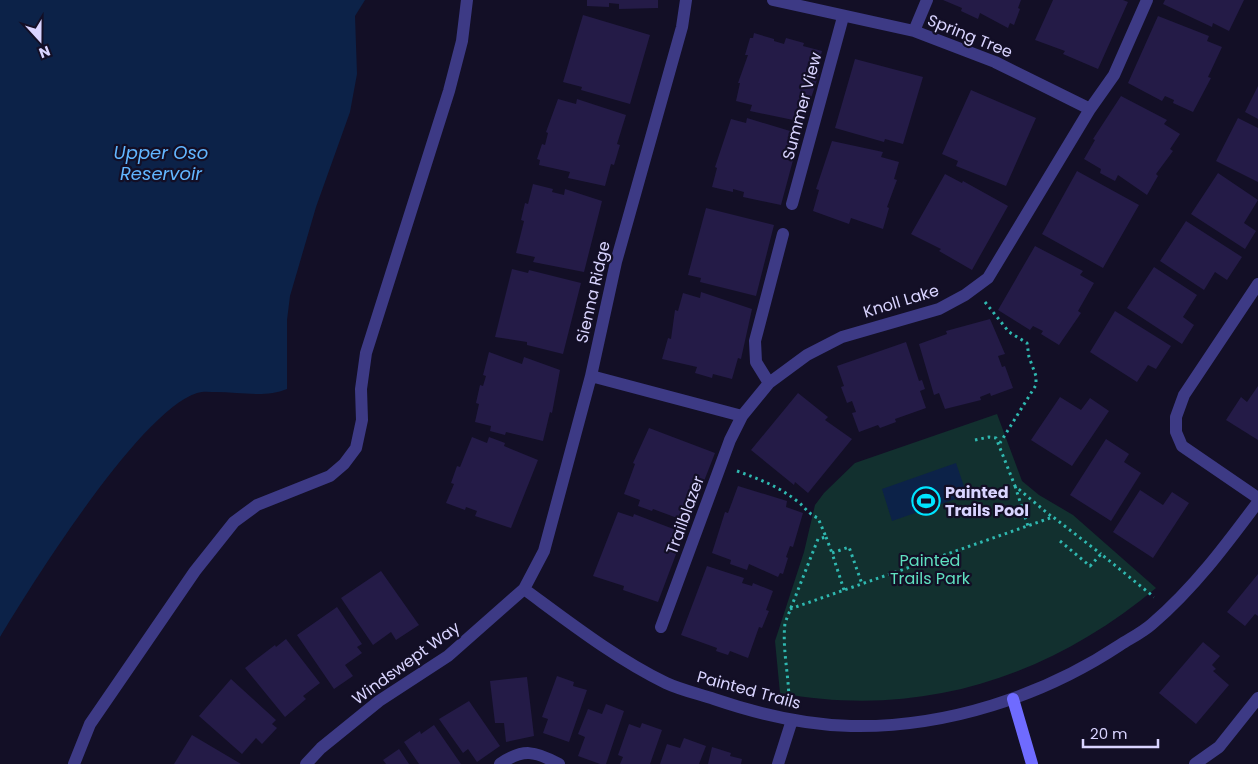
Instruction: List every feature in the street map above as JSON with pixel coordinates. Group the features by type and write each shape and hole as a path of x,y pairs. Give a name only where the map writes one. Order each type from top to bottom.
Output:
{"street":[{"path":"74,764 90,724 195,571 234,522 257,505 330,476 344,464 356,448 362,420 361,389 366,353 449,91 462,41 467,0"},
{"name":"Sienna Ridge","path":"524,589 544,551 591,376 616,262 682,27 686,0"},
{"name":"Spring Tree","path":"773,0 843,17 914,31 994,62 1090,109"},
{"path":"914,31 927,0"},
{"name":"Knoll Lake","path":"742,416 769,383 807,355 842,336 939,310 988,278 1090,109 1114,75 1147,0"},
{"name":"Summer View","path":"792,204 843,17"},
{"path":"769,383 756,362 755,341 782,234"},
{"path":"1258,284 1184,395 1176,417 1176,432 1182,446 1258,498"},
{"path":"591,376 742,416"},
{"name":"Trailblazer","path":"661,627 720,466 742,416"},
{"name":"Painted Trails","path":"524,589 588,636 667,683 728,704 790,720 852,726 909,722 958,714 1013,699 1089,666 1152,624 1209,568 1258,502"},
{"name":"Windswept Way","path":"306,764 321,748 379,701 448,656 524,589"},
{"path":"1195,764 1219,748 1258,698"},
{"path":"1013,699 1032,764"},
{"path":"778,764 790,720"},
{"path":"500,764 513,755 528,752 541,754 559,764"}],"path":[{"path":"974,288 1009,332 1027,343 1029,357 1036,376 1036,385 1000,443"},
{"path":"975,440 989,437 996,438 1000,443 1028,526"},
{"path":"720,466 775,485 798,501 809,514 818,518 844,590"},
{"path":"1015,486 1168,608"},
{"path":"790,609 1053,517"},
{"path":"790,720 789,681 784,636 785,623 818,539 826,537"},
{"path":"1060,542 1090,566 1101,554"},
{"path":"832,553 849,547 862,584"}],"green space":[{"name":"Painted Trails Park","path":"997,414 1022,481 1039,495 1073,515 1156,588 1115,619 1071,646 1026,668 980,684 932,695 883,700 832,700 780,693 775,641 804,552 815,505 824,493 855,463"}],"water":[{"name":"Upper Oso Reservoir","path":"0,0 365,0 355,16 357,74 350,112 316,207 290,296 287,320 287,389 261,394 202,392 174,406 147,431 118,464 90,501 62,540 0,637"},
{"name":"Painted Trails Pool","path":"956,463 967,495 892,521 882,489"}],"building":[{"path":"587,0 658,0 658,8 619,9 619,4 609,3 609,7 587,6"},
{"path":"943,0 1021,0 1014,25 1010,23 1008,28 980,13 978,19 961,11 962,8"},
{"path":"1053,0 1123,0 1128,2 1098,69 1063,54 1065,51 1035,40"},
{"path":"1165,0 1244,0 1229,31 1213,23 1212,27 1163,4"},
{"path":"583,15 650,35 630,104 581,90 582,87 563,82"},
{"path":"1158,16 1209,36 1207,41 1222,47 1208,77 1211,78 1193,112 1173,103 1174,100 1165,96 1162,101 1128,83"},
{"path":"754,33 784,44 786,38 804,43 803,46 822,51 816,73 819,74 803,122 750,111 752,105 736,101 740,83 738,83 748,55 745,55 750,38 753,38"},
{"path":"855,59 923,77 903,144 885,139 884,142 835,128"},
{"path":"1258,86 1258,119 1245,112"},
{"path":"971,90 1036,118 1006,186 956,166 958,161 942,154"},
{"path":"1121,96 1167,120 1164,124 1180,134 1170,149 1173,151 1156,174 1158,176 1147,195 1118,175 1115,181 1100,173 1101,169 1084,159 1095,140 1093,139"},
{"path":"558,99 576,104 577,99 626,115 617,144 620,145 614,165 611,164 605,186 568,178 570,172 539,165 540,160 537,159 542,144 545,145 548,133 546,132"},
{"path":"747,118 800,134 781,205 743,197 744,192 733,189 733,192 712,187 717,168 715,167 731,119 746,123"},
{"path":"1238,118 1258,128 1258,182 1216,161"},
{"path":"832,141 883,152 881,157 899,162 894,179 897,180 887,207 889,208 883,229 851,218 849,224 813,211 819,190 816,189"},
{"path":"1077,171 1139,205 1103,268 1042,234"},
{"path":"1218,173 1258,200 1244,223 1256,231 1245,249 1191,214"},
{"path":"945,174 962,183 963,181 1008,206 972,270 939,251 941,249 911,234"},
{"path":"533,184 553,189 552,192 564,195 565,189 602,201 584,272 533,262 535,257 516,253 524,221 521,220 525,203 528,204"},
{"path":"706,208 774,225 756,296 700,282 701,278 688,275"},
{"path":"1186,221 1242,257 1227,280 1215,272 1204,290 1160,261"},
{"path":"1035,246 1083,271 1080,275 1094,283 1078,311 1081,313 1059,345 1041,334 1043,331 1033,326 1030,330 998,310"},
{"path":"1154,267 1197,295 1183,317 1194,325 1182,344 1127,308"},
{"path":"512,269 528,273 529,270 581,283 563,354 527,345 527,342 495,337"},
{"path":"701,292 752,309 741,359 738,358 732,379 713,374 712,378 695,373 697,367 662,359 668,338 671,339 675,310 678,311 683,293 700,298"},
{"path":"1115,311 1171,346 1156,369 1148,365 1137,382 1090,352"},
{"path":"990,319 1005,354 998,356 1002,367 1005,366 1013,388 991,396 990,393 980,397 981,400 945,409 939,393 934,395 919,344 947,334 946,331"},
{"path":"906,342 919,381 922,380 925,389 920,391 926,408 895,419 896,422 880,428 878,425 859,432 852,413 856,412 852,401 847,403 841,387 844,386 837,366"},
{"path":"489,352 522,364 524,357 560,370 552,413 550,412 543,441 506,432 505,435 490,431 491,426 475,422 479,404 476,403 480,385 483,386 486,376 483,375"},
{"path":"1258,386 1258,440 1226,420 1241,397 1247,402"},
{"path":"798,393 828,417 825,420 852,439 808,493 795,482 794,485 751,450"},
{"path":"1060,397 1081,410 1090,398 1109,411 1072,466 1031,440"},
{"path":"649,428 715,453 688,522 653,509 652,511 638,506 640,500 624,494 635,464 633,463"},
{"path":"472,437 487,443 489,437 505,443 504,446 538,460 511,528 475,516 477,511 466,507 465,510 446,503 454,484 451,483 457,466 460,467"},
{"path":"1106,439 1129,454 1124,462 1141,473 1111,521 1070,495"},
{"path":"738,486 787,501 786,507 803,513 793,547 790,546 786,557 788,558 783,574 780,573 778,577 749,564 747,570 730,564 731,560 712,553 725,512 728,513"},
{"path":"1140,490 1163,505 1172,492 1189,503 1153,558 1113,532"},
{"path":"618,512 633,517 634,514 684,533 658,602 623,590 624,586 593,576"},
{"path":"707,566 744,578 742,583 752,586 753,583 773,591 766,610 769,611 762,628 759,627 748,658 730,651 728,655 716,651 717,648 681,635"},
{"path":"381,571 419,625 396,640 391,632 373,645 341,598"},
{"path":"1258,574 1258,616 1255,614 1245,626 1227,612"},
{"path":"337,607 362,644 357,647 362,653 345,665 353,676 334,689 297,635"},
{"path":"286,639 320,683 303,696 306,699 285,717 245,668"},
{"path":"1203,642 1220,656 1212,665 1216,669 1213,671 1229,685 1196,724 1159,693"},
{"path":"557,676 574,682 573,686 587,690 569,742 543,733 548,719 542,717"},
{"path":"527,677 534,736 506,742 504,723 495,723 490,681"},
{"path":"231,679 276,720 272,724 277,728 262,744 256,738 242,754 199,716"},
{"path":"469,701 500,746 477,762 468,749 463,753 439,719"},
{"path":"606,704 624,711 606,764 600,764 578,756 585,737 578,734 588,709 602,714"},
{"path":"642,723 662,730 650,764 620,764 623,757 618,755 629,724 640,728"},
{"path":"434,725 461,764 419,764 404,742 420,731 421,734"},
{"path":"192,735 241,764 174,764"},
{"path":"684,738 706,746 699,764 660,764 667,744 680,748"},
{"path":"712,747 731,753 730,756 742,759 741,764 708,764"},
{"path":"399,749 409,764 386,764 383,760"}],"place":[{"name":"Painted Trails Pool","path":"926,501"}]}
